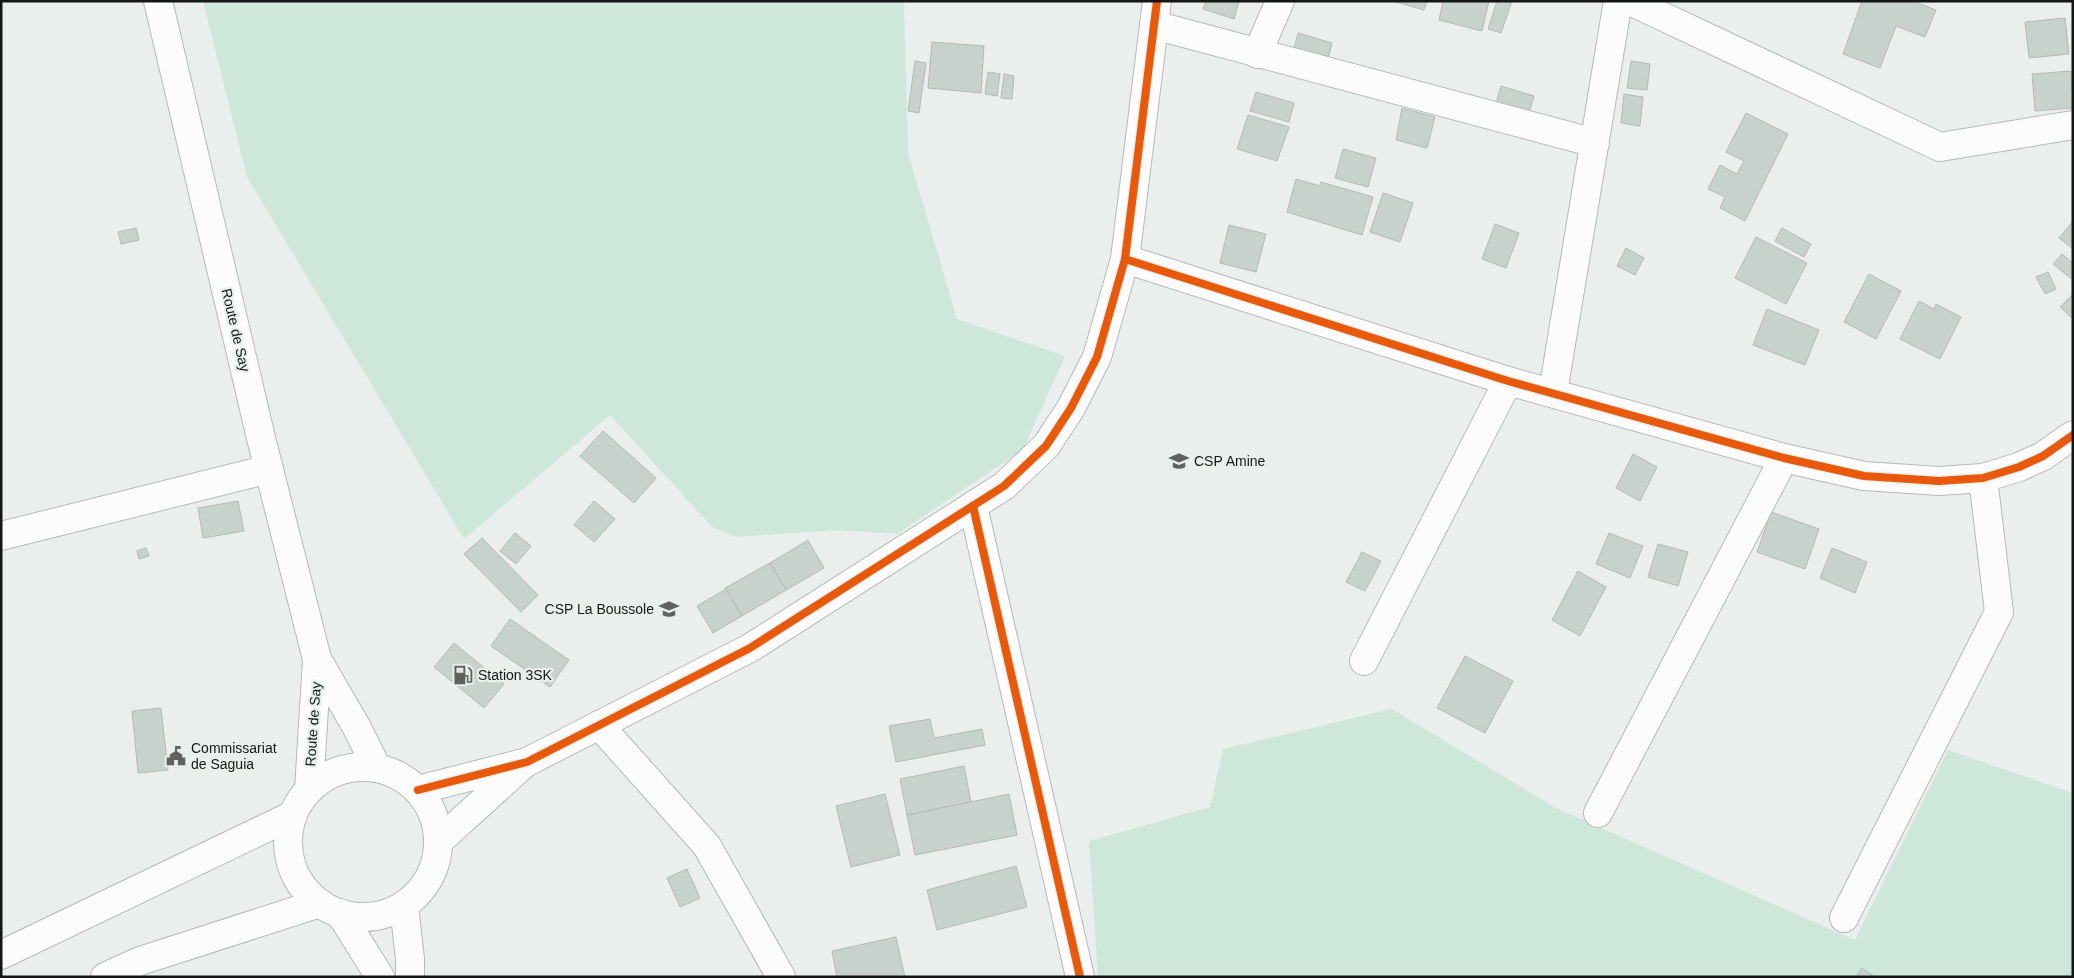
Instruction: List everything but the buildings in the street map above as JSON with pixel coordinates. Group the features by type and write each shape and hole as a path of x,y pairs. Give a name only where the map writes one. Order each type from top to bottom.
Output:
{"main road":[{"name":"Route de Say","path":"158,1 269,469 317,658 356,726 377,768"},
{"path":"1258,54 1280,1"},
{"path":"1553,392 1618,1"},
{"path":"1630,1 1940,146 2073,125"},
{"path":"418,790 528,762 750,648 1004,486 1046,446 1070,408 1097,357 1125,259 1155,13 1258,54 1595,143"},
{"path":"1125,259 1508,381 1784,458 1864,476 1939,481 1983,478 2019,467 2043,456 2073,435"},
{"path":"1364,660 1508,381"},
{"path":"1598,813 1784,458"},
{"path":"1,536 269,469"},
{"path":"1844,918 1999,612 1983,478"},
{"path":"972,506 1080,977"},
{"name":"Route de Say","path":"309,790 317,658"},
{"path":"599,725 707,846 781,977"},
{"path":"438,842 528,762"},
{"path":"105,977 140,961 330,908 361,917 384,914 404,906 418,894 429,878 436,860 438,842 436,823 429,805 418,790 406,780 377,768 358,767 340,770 323,778 309,790 292,816 288,834 289,854 295,873 305,890 330,908 380,977"},
{"path":"1,955 292,816"},
{"path":"404,906 410,959 410,977"}],"green space":[{"path":"203,1 904,1 908,153 957,319 1065,356 1023,450 897,534 838,530 735,537 712,527 610,415 464,539 247,177"},
{"path":"1392,709 1556,808 1855,940 1948,750 2073,793 2073,977 1098,977 1089,841 1210,807 1223,749"}],"cycle path":[{"path":"418,790 527,762 750,648 1004,486 1046,446 1071,408 1097,357 1125,259 1157,1"},
{"path":"1125,259 1508,381 1784,458 1864,476 1939,481 1983,478 2019,467 2043,456 2073,435"},
{"path":"973,506 1080,977"}],"place":[{"name":"CSP Amine","path":"1179,461"},
{"name":"CSP La Boussole","path":"669,609"},
{"name":"Station 3SK","path":"463,675"},
{"name":"Commissariat de Saguia","path":"176,756"}]}
